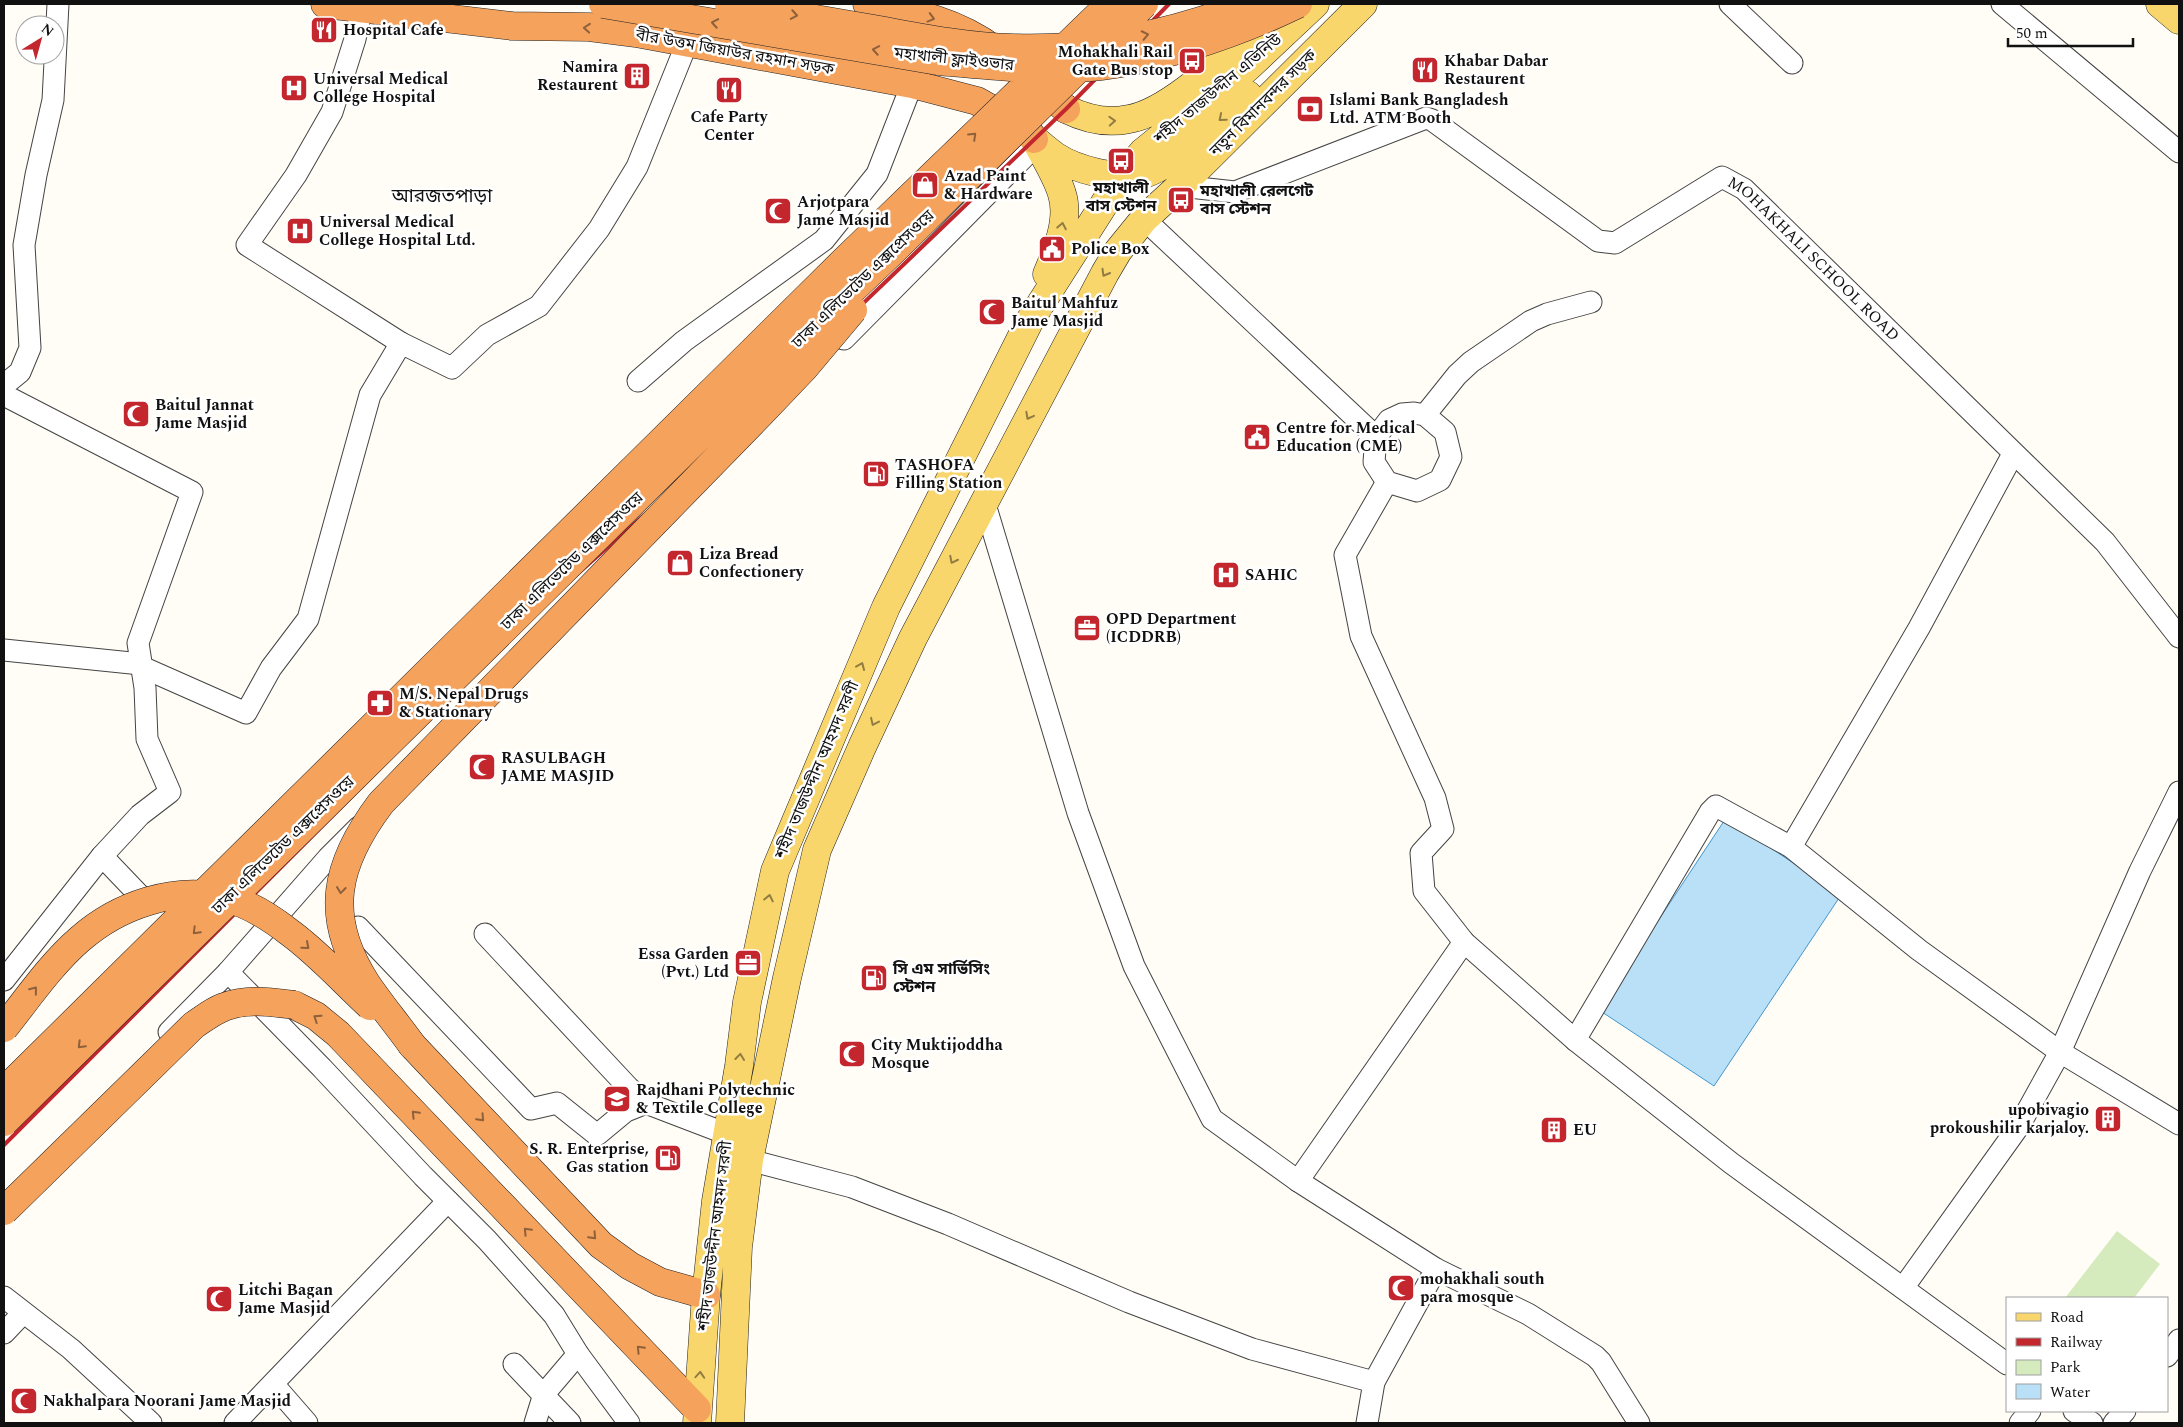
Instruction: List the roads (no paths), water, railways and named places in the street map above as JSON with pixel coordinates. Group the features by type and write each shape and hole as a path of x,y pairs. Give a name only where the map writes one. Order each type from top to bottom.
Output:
{"highway":[{"name":"বীর উত্তম জিয়াউর রহমান সড়ক","path":"324,4 512,26 589,27 636,33 912,84 977,101 1029,135"},
{"name":"মহাখালী ফ্লাইওভার","path":"603,4 938,61 1003,66 1077,68 1119,62 1165,52 1260,22 1298,4"},
{"name":"মহাখালী ফ্লাইওভার","path":"729,4 960,44 1013,48 1053,48 1143,35 1189,24 1249,4"},
{"path":"866,4 942,21 976,36 1066,109"},
{"name":"ঢাকা এলিভেটেড এক্সপ্রেসওয়ে","path":"4,1091 830,274 1109,4"},
{"name":"ঢাকা এলিভেটেড এক্সপ্রেসওয়ে","path":"4,1122 723,413 896,248 1144,4"},
{"path":"412,1045 367,984 347,947 341,923 339,907 342,877 354,843 366,822 381,803 804,367 877,280 896,248"},
{"path":"4,1028 60,959 100,923 138,904 178,896 205,895 226,898 247,906 290,932 412,1045 600,1244 630,1266 660,1282 706,1295"},
{"path":"4,1211 194,1025 224,1007 263,1000 294,1005 316,1016 338,1034 697,1416"}],"main road":[{"path":"1066,109 1084,118 1106,121 1129,119 1146,114 1160,107 1192,83 1286,4"},
{"name":"শহীদ তাজউদ্দীন এভিনিউ","path":"1122,176 1143,152 1247,68 1315,4"},
{"name":"বীর উত্তম জিয়াউর রহমান সড়ক","path":"1029,135 1056,156 1076,167 1122,176 1145,174 1175,156 1301,51 1349,4"},
{"name":"নতুন বিমানবন্দর সড়ক","path":"1162,202 1363,4"},
{"path":"2160,4 2179,20"},
{"path":"1029,135 1063,196 1064,215 1057,249 1029,322"},
{"name":"শহীদ তাজউদ্দীন আহমদ সরণী","path":"697,1416 706,1295 716,1201 747,1002 775,871 886,607 1029,322 1122,176"},
{"name":"শহীদ তাজউদ্দীন আহমদ সরণী","path":"730,1423 738,1247 749,1160 785,987 817,850 913,638 1105,273 1118,251 1162,202"}],"street":[{"path":"4,385 20,372 30,348 24,246 53,100 58,4"},
{"path":"630,4 636,33"},
{"path":"1039,86 1109,4"},
{"path":"1730,4 1792,63"},
{"path":"2002,4 2179,152"},
{"path":"362,8 355,39 332,112 296,175 247,245 401,343 452,368 487,335 539,306 599,229 637,167 687,43"},
{"path":"638,381 684,341 824,240 877,174 912,84"},
{"name":"MOHAKHALI SCHOOL ROAD","path":"1162,202 1235,192 1426,118 1432,120 1598,241 1615,243 1722,177 1744,189 2105,542 2179,637"},
{"path":"4,1200 228,972 328,858 1029,135"},
{"path":"4,1084 103,983 418,699 556,552 783,338 896,235 977,156 1029,135"},
{"path":"1162,202 1376,437"},
{"path":"1425,416 1457,375 1471,362 1531,321 1547,314 1591,302"},
{"path":"4,650 142,666 246,713 271,668 308,619 370,395 401,343"},
{"path":"4,395 192,492 138,643 145,688 147,739 170,792 140,815 102,856 4,980"},
{"path":"1414,413 1425,416 1445,432 1451,457 1440,480 1417,491 1387,482 1374,462 1376,437 1386,423 1402,414 1414,413"},
{"path":"1791,847 1920,628 2013,454"},
{"path":"1387,482 1345,555 1361,636 1434,798 1442,830 1421,853 1424,891 1464,942 1575,1040 1731,1163 2006,1363"},
{"path":"984,501 1078,812 1134,966 1212,1119 1298,1181 1436,1269 1528,1314 1594,1356 1601,1362 1639,1423"},
{"path":"1903,1288 2019,1126 2060,1052 2140,871 2179,792"},
{"path":"1575,1040 1710,812 1716,806 1791,847 1919,950 2060,1052 2179,1124"},
{"path":"102,856 145,901"},
{"path":"358,927 531,1109 557,1103 597,1135 626,1111 646,1103"},
{"path":"485,934 628,1087 646,1103 727,1134"},
{"path":"1298,1181 1464,942"},
{"path":"228,972 487,1240 554,1315 578,1354 629,1423"},
{"path":"749,1160 852,1187 948,1224 1129,1302 1252,1349 1374,1382"},
{"path":"235,1423 448,1201"},
{"path":"1367,1423 1374,1382 1436,1269"},
{"path":"4,1297 23,1314 70,1349 151,1423"},
{"path":"4,1333 23,1314"},
{"path":"2168,1355 2179,1340"},
{"path":"535,1423 544,1394 578,1354"},
{"path":"514,1364 570,1423"},
{"path":"273,1384 307,1423"},
{"path":"2020,1423 2029,1412"},
{"path":"2076,1412 2092,1423"}],"water":[{"path":"1726,818 1841,895 1714,1086 1599,1010"}],"tram line":[{"path":"4,1122 166,962 538,587 640,496 902,242 1055,99 1147,4"}],"railway":[{"path":"4,1145 549,599 652,508 1066,109 1169,4"}],"place":[{"name":"Hospital Cafe","path":"324,30"},
{"name":"Mohakhali Rail Gate Bus stop","path":"1192,61"},
{"name":"Khabar Dabar Restaurent","path":"1425,70"},
{"name":"Namira Restaurent","path":"637,76"},
{"name":"Universal Medical College Hospital","path":"294,88"},
{"name":"Cafe Party Center","path":"729,90"},
{"name":"Islami Bank Bangladesh Ltd. ATM Booth","path":"1310,109"},
{"name":"মহাখালী বাস স্টেশন","path":"1121,161"},
{"name":"Azad Paint & Hardware","path":"925,185"},
{"name":"মহাখালী রেলগেট বাস স্টেশন","path":"1181,200"},
{"name":"Arjotpara Jame Masjid","path":"778,211"},
{"name":"Universal Medical College Hospital Ltd.","path":"300,231"},
{"name":"Police Box","path":"1052,249"},
{"name":"Baitul Mahfuz Jame Masjid","path":"992,312"},
{"name":"Baitul Jannat Jame Masjid","path":"136,414"},
{"name":"Centre for Medical Education (CME)","path":"1257,437"},
{"name":"TASHOFA Filling Station","path":"876,474"},
{"name":"Liza Bread Confectionery","path":"680,563"},
{"name":"SAHIC","path":"1226,575"},
{"name":"OPD Department (ICDDRB)","path":"1087,628"},
{"name":"M/S. Nepal Drugs & Stationary","path":"380,703"},
{"name":"RASULBAGH JAME MASJID","path":"482,767"},
{"name":"Essa Garden (Pvt.) Ltd","path":"748,963"},
{"name":"সি এম সার্ভিসিং স্টেশন","path":"874,978"},
{"name":"City Muktijoddha Mosque","path":"852,1054"},
{"name":"Rajdhani Polytechnic & Textile College","path":"617,1099"},
{"name":"upobivagio prokoushilir karjaloy.","path":"2108,1119"},
{"name":"EU","path":"1554,1130"},
{"name":"S. R. Enterprise, Gas station","path":"668,1158"},
{"name":"mohakhali south para mosque","path":"1401,1288"},
{"name":"Litchi Bagan Jame Masjid","path":"219,1299"},
{"name":"Nakhalpara Noorani Jame Masjid","path":"24,1401"}],"district":[{"name":"আরজতপাড়া","path":"442,196"}]}
